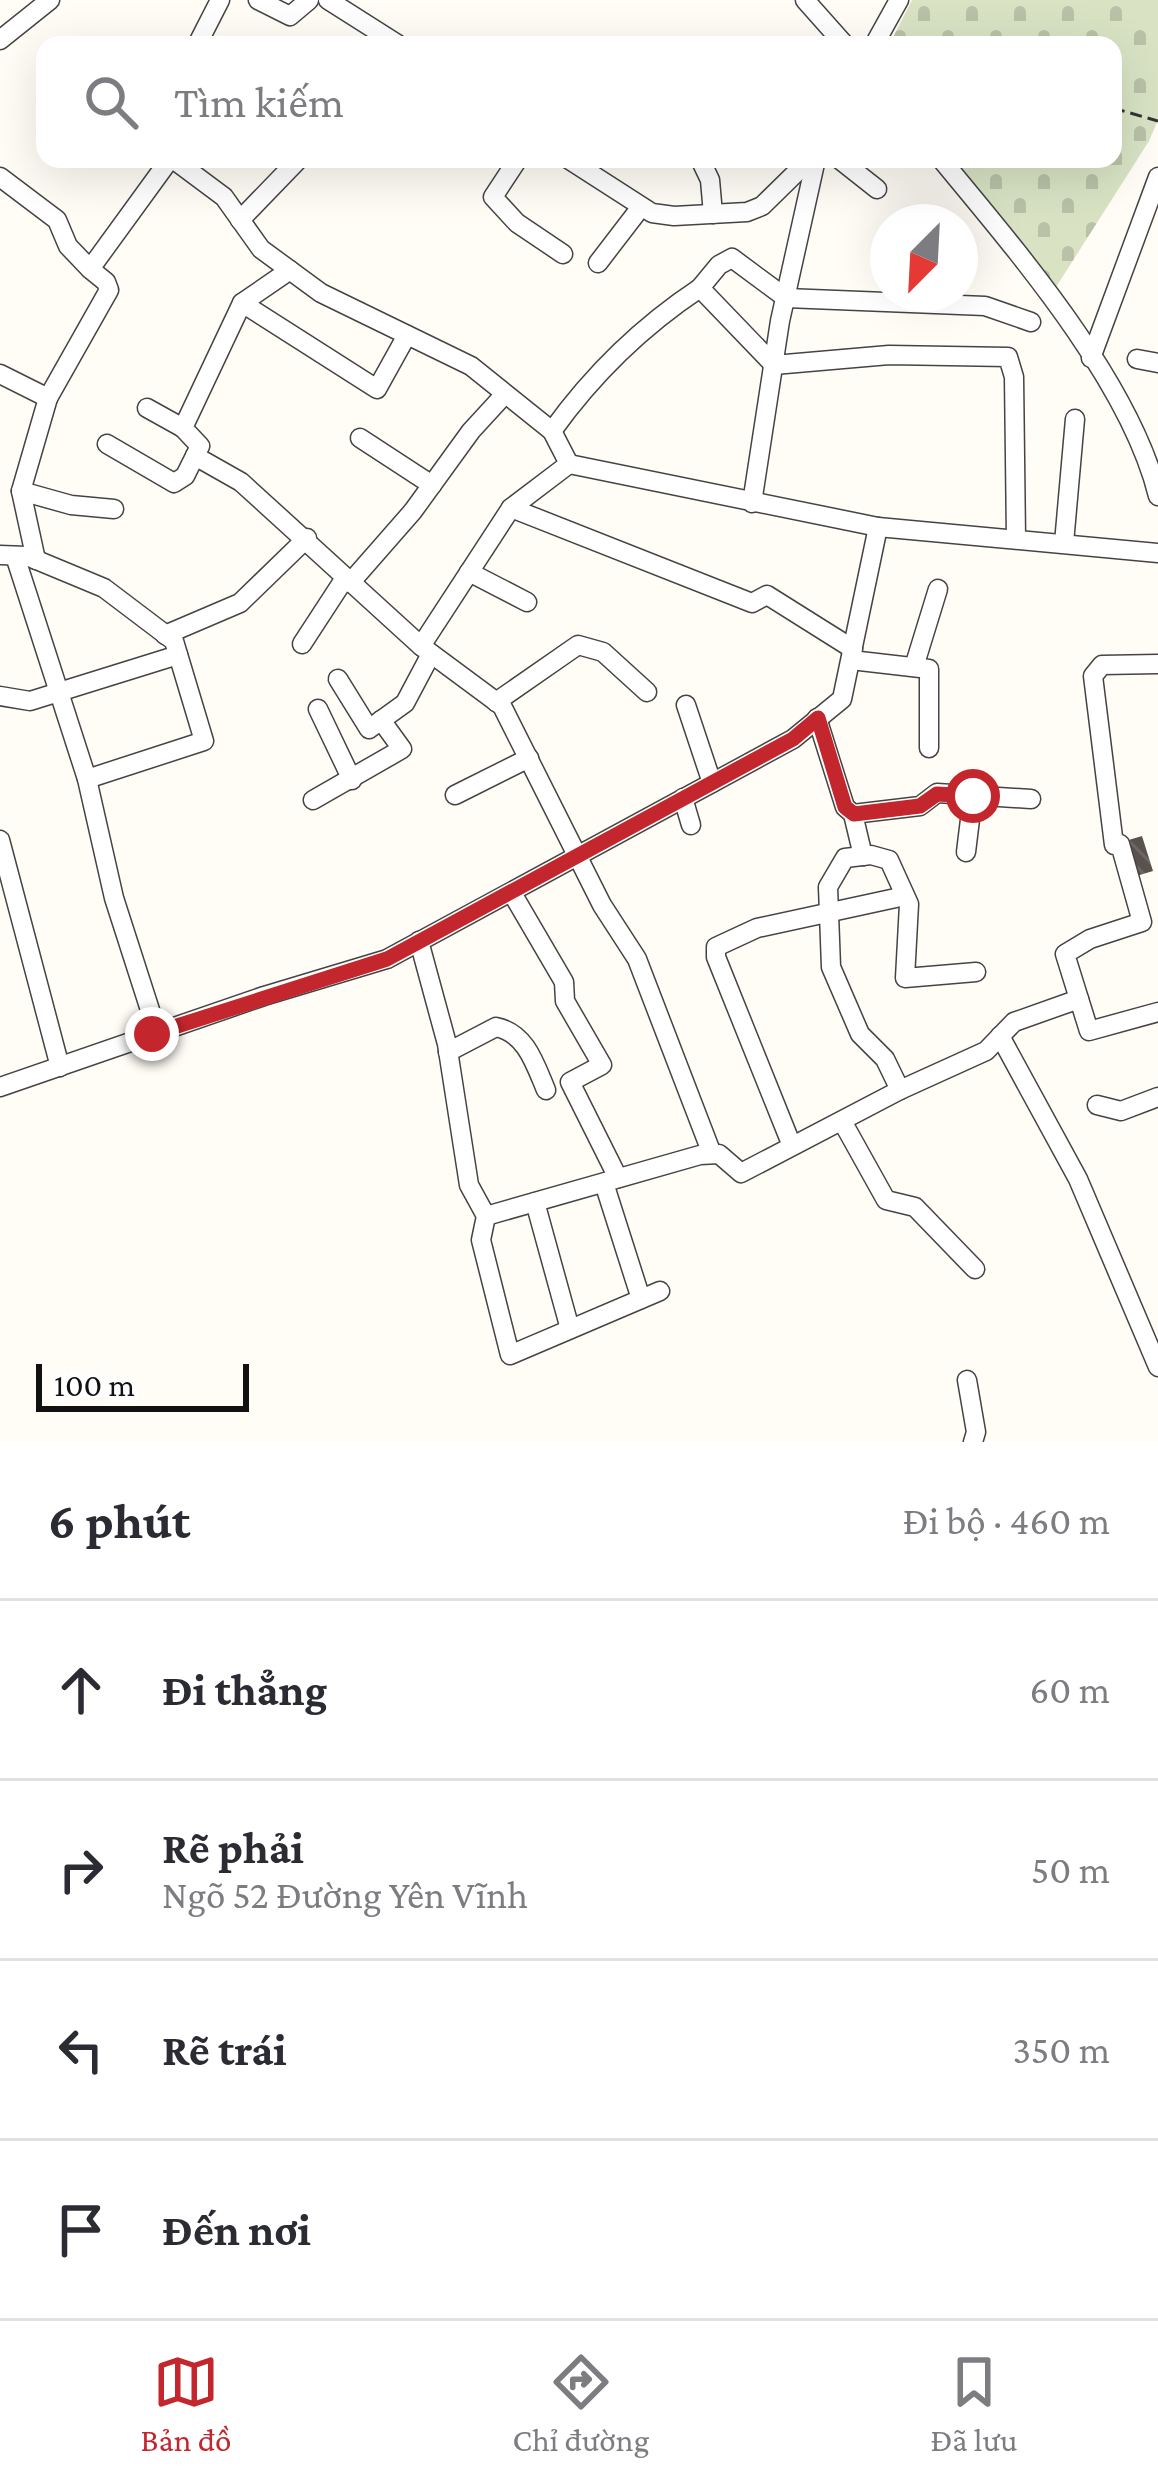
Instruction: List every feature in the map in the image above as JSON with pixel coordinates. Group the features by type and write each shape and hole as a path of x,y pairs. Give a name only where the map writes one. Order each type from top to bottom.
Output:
{"street":[{"path":"0,40 50,0"},
{"path":"202,36 220,0"},
{"path":"258,0 290,16 309,0"},
{"path":"328,0 385,36"},
{"path":"805,0 837,36"},
{"path":"879,36 899,0"},
{"path":"90,269 164,168"},
{"path":"184,168 224,196 261,250 321,293 470,366 552,431 569,464"},
{"path":"240,220 290,168"},
{"path":"512,168 493,197 517,224 563,254"},
{"path":"582,168 652,214 674,216 762,206 803,168"},
{"path":"704,168 713,214"},
{"path":"752,503 811,168"},
{"path":"851,168 878,189"},
{"path":"947,168 1008,241 1091,358 1151,467 1158,496"},
{"path":"0,177 57,220 68,245 109,285 48,398 21,491 36,560"},
{"path":"1091,358 1158,177"},
{"path":"598,263 641,207"},
{"path":"552,431 584,387 656,317 700,288 719,265 732,258 786,298 986,306 1031,322"},
{"path":"183,428 242,303 290,270"},
{"path":"700,288 774,365"},
{"path":"242,303 377,389 407,335"},
{"path":"774,365 890,355 1008,357 1013,376 1016,539"},
{"path":"1137,359 1158,363"},
{"path":"0,374 48,398"},
{"path":"302,644 347,580 505,394"},
{"path":"106,444 174,483 185,476 200,446 183,428 147,408"},
{"path":"1064,543 1075,419"},
{"path":"360,438 432,485"},
{"path":"195,456 241,482 426,650 502,706 602,905 637,959 712,1154"},
{"path":"338,680 369,728 405,703 426,650 511,508 569,464 878,527 1158,553"},
{"path":"21,491 71,505 114,509"},
{"path":"511,508 752,603 767,595 852,655 929,668 929,748"},
{"path":"0,1087 387,959 793,739 842,699 878,527"},
{"path":"165,635 240,603 308,538"},
{"path":"8,555 36,560 104,588 173,641 178,655 204,741 87,779"},
{"path":"8,555 87,779 114,898 150,1010 152,1034"},
{"path":"469,572 526,602"},
{"path":"914,667 938,589"},
{"path":"496,701 578,646 603,652 647,692"},
{"path":"0,696 30,701 178,655"},
{"path":"1158,664 1102,665 1094,676 1114,845 1120,844 1149,904 1142,922 1090,939 1065,954 1089,1030 1158,1012"},
{"path":"686,705 712,783"},
{"path":"318,709 352,780"},
{"path":"818,718 845,807 854,814 862,856"},
{"path":"314,800 402,749 381,720"},
{"path":"455,796 529,758"},
{"path":"854,814 920,806 937,794 1031,799"},
{"path":"965,852 973,796"},
{"path":"683,798 691,825"},
{"path":"0,840 60,1067"},
{"path":"900,1090 885,1059 860,1034 830,967 828,887 844,858 889,860 909,904 905,978 976,972"},
{"path":"512,892 564,982 566,1001 602,1064 569,1082 611,1180 641,1299"},
{"path":"792,1147 716,947 757,928 905,896"},
{"path":"419,941 448,1052 469,1185 486,1216 481,1240 510,1354 660,1291"},
{"path":"486,1216 712,1154 719,1154 741,1173 900,1090 986,1052 1014,1022 1078,999"},
{"path":"448,1052 496,1027 512,1030 530,1052 546,1090"},
{"path":"1000,1036 1078,1179 1158,1367"},
{"path":"1097,1105 1121,1111 1158,1096"},
{"path":"842,1121 886,1200 915,1207 975,1269"},
{"path":"535,1202 570,1329"},
{"path":"967,1380 976,1432 973,1442"}],"path":[{"path":"1122,111 1158,121"}],"green space":[{"path":"912,0 1158,0 1158,120 1051,295 978,213 978,204 970,204 938,168 1122,168 1122,36 894,36"}],"building":[{"path":"1142,836 1153,871 1133,877 1122,842"}],"route":[{"path":"152,1034 387,959 793,739 818,718 845,807 854,814 920,806 937,794 973,796"}]}
